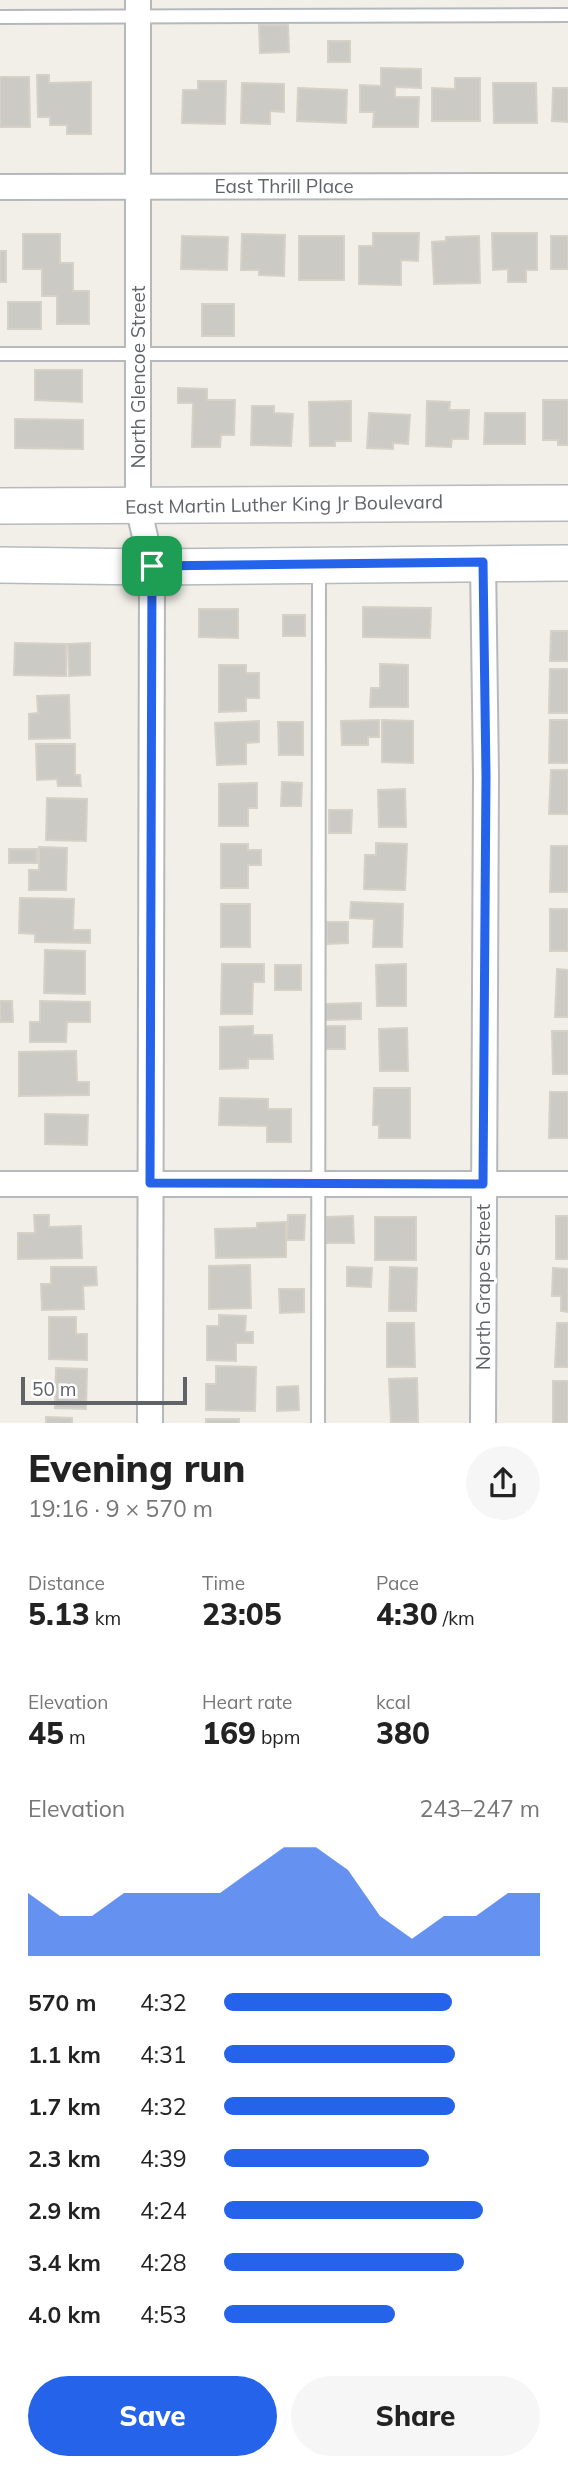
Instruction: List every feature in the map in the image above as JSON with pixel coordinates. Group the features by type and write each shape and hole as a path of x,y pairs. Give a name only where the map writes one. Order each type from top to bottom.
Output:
{"main road":[{"name":"East Martin Luther King Jr Boulevard","path":"0,506 568,503"},
{"path":"0,565 568,563"}],"street":[{"name":"North Glencoe Street","path":"138,8 138,506 152,566 150,1423"},
{"name":"East Thrill Place","path":"0,187 568,186"},
{"name":"North Grape Street","path":"483,562 486,776 483,1423"},
{"path":"0,1184 568,1184"}],"lane":[{"path":"0,17 138,8 568,15"},
{"path":"0,354 568,354"},
{"path":"318,1423 319,564"}],"building":[{"path":"259,25 288,25 289,52 260,53"},
{"path":"328,41 350,41 350,62 328,62"},
{"path":"381,68 421,69 421,88 395,87 395,97 419,97 418,127 373,127 374,112 360,112 360,85 381,86"},
{"path":"37,75 49,75 49,83 91,82 91,134 67,134 67,125 50,125 50,117 38,117"},
{"path":"0,77 29,77 30,127 0,127"},
{"path":"455,78 480,78 480,121 432,121 432,88 455,89"},
{"path":"198,81 226,81 225,124 182,123 183,90 198,90"},
{"path":"242,83 284,84 284,112 270,111 270,124 241,123"},
{"path":"493,83 536,83 537,123 494,123"},
{"path":"298,88 347,90 346,123 297,121"},
{"path":"553,88 568,88 568,122 552,121"},
{"path":"373,233 419,233 418,261 401,260 401,285 359,284 359,246 373,246"},
{"path":"492,233 537,233 537,270 526,270 526,282 508,282 508,269 493,270"},
{"path":"23,234 60,234 60,263 73,263 73,291 89,291 89,324 57,324 57,296 42,296 42,269 23,269"},
{"path":"242,234 285,235 284,276 259,275 259,270 241,270"},
{"path":"182,236 228,237 227,270 181,269"},
{"path":"299,236 344,236 344,280 299,280"},
{"path":"479,236 480,283 434,284 432,242 446,241 446,237"},
{"path":"551,236 568,236 568,269 551,269"},
{"path":"0,251 6,251 6,282 0,282"},
{"path":"8,302 41,302 41,329 8,329"},
{"path":"202,304 234,304 234,336 202,336"},
{"path":"35,370 82,370 82,402 35,400"},
{"path":"178,388 207,389 207,400 235,400 234,435 221,435 220,447 192,447 193,403 178,403"},
{"path":"543,400 568,400 568,445 558,445 558,440 543,440"},
{"path":"351,401 351,441 335,441 335,446 310,446 309,402"},
{"path":"427,401 450,402 449,410 469,410 468,439 452,439 451,447 426,446"},
{"path":"252,406 274,406 274,413 293,414 291,446 251,445"},
{"path":"369,413 410,415 408,444 393,443 393,449 367,448"},
{"path":"485,413 525,413 525,444 484,444"},
{"path":"15,419 83,420 83,449 15,448"},
{"path":"363,607 431,608 430,638 363,637"},
{"path":"199,609 238,609 238,638 199,637"},
{"path":"283,615 305,615 305,636 283,636"},
{"path":"551,631 568,631 568,661 550,661"},
{"path":"15,643 66,644 66,676 14,675"},
{"path":"90,643 90,675 69,676 68,644"},
{"path":"380,664 408,665 408,707 370,707 371,688 380,688"},
{"path":"219,665 246,665 246,673 259,673 259,698 246,698 246,711 219,712"},
{"path":"550,669 568,669 568,713 549,713"},
{"path":"69,695 70,738 29,739 29,714 38,713 37,696"},
{"path":"379,720 379,737 368,737 368,745 342,745 341,721"},
{"path":"382,720 413,721 413,763 382,762"},
{"path":"550,720 568,720 568,763 549,763"},
{"path":"259,721 259,742 246,743 246,764 217,765 215,723"},
{"path":"278,722 303,722 303,755 279,755"},
{"path":"36,744 75,744 75,775 80,775 81,786 58,786 57,779 37,780"},
{"path":"551,770 568,770 568,814 549,814"},
{"path":"282,782 302,783 301,806 281,806"},
{"path":"257,783 257,808 248,808 248,826 219,826 219,784"},
{"path":"405,789 406,827 379,827 378,790"},
{"path":"47,798 87,799 86,841 46,840"},
{"path":"329,810 352,810 351,833 329,833"},
{"path":"376,843 407,844 405,890 364,889 365,855 376,855"},
{"path":"221,844 248,844 248,850 261,850 261,865 248,865 248,888 221,888"},
{"path":"551,846 568,846 568,892 550,892"},
{"path":"39,847 67,848 66,890 29,890 29,870 39,870"},
{"path":"9,849 37,849 37,863 9,863"},
{"path":"20,898 74,899 73,930 90,930 90,943 35,942 35,934 19,933"},
{"path":"351,902 403,904 402,947 373,947 374,919 350,918"},
{"path":"221,904 250,904 250,947 221,947"},
{"path":"550,909 568,909 568,951 550,951"},
{"path":"327,922 348,922 348,943 327,944"},
{"path":"45,950 85,951 85,994 44,993"},
{"path":"222,964 264,964 264,982 253,982 252,1014 221,1014"},
{"path":"406,964 406,1006 377,1006 376,965"},
{"path":"275,965 301,965 301,990 275,990"},
{"path":"557,969 568,970 568,1017 555,1017"},
{"path":"0,1001 12,1001 13,1022 0,1022"},
{"path":"40,1001 90,1002 90,1022 67,1022 66,1042 30,1042 30,1022 40,1022"},
{"path":"361,1003 361,1019 325,1020 325,1004"},
{"path":"253,1026 253,1035 272,1035 273,1059 248,1059 248,1068 220,1069 220,1027"},
{"path":"325,1026 345,1026 345,1049 325,1049"},
{"path":"407,1028 408,1071 380,1071 379,1029"},
{"path":"552,1031 568,1031 568,1074 553,1074"},
{"path":"76,1051 77,1082 89,1082 89,1095 19,1096 19,1052"},
{"path":"374,1088 410,1088 410,1138 379,1138 379,1125 373,1125"},
{"path":"550,1092 568,1092 568,1138 549,1138"},
{"path":"220,1098 268,1099 268,1109 291,1109 291,1142 267,1142 267,1126 219,1125"},
{"path":"45,1114 88,1115 87,1145 45,1144"},
{"path":"34,1215 49,1215 49,1227 81,1226 82,1258 18,1259 18,1233 35,1233"},
{"path":"288,1215 305,1215 304,1240 287,1240"},
{"path":"353,1216 354,1243 326,1243 326,1217"},
{"path":"556,1216 568,1216 568,1259 556,1259"},
{"path":"375,1217 416,1217 416,1260 375,1260"},
{"path":"286,1222 286,1257 216,1258 215,1229 257,1228 257,1223"},
{"path":"250,1265 251,1308 209,1309 209,1266"},
{"path":"51,1267 96,1267 97,1285 83,1286 84,1309 42,1310 41,1284 51,1284"},
{"path":"347,1267 372,1268 371,1287 347,1286"},
{"path":"390,1267 417,1268 416,1311 389,1311"},
{"path":"553,1268 568,1269 568,1312 561,1311 561,1296 552,1296"},
{"path":"279,1289 304,1289 304,1312 280,1313"},
{"path":"219,1315 246,1316 245,1332 253,1332 253,1343 236,1343 236,1361 207,1360 207,1326 219,1326"},
{"path":"49,1317 76,1317 76,1334 87,1334 87,1360 49,1359"},
{"path":"387,1323 414,1323 415,1367 387,1367"},
{"path":"557,1323 568,1323 568,1367 555,1367"},
{"path":"216,1366 256,1367 255,1411 206,1410 206,1384 216,1384"},
{"path":"56,1368 87,1369 86,1409 55,1408"},
{"path":"417,1378 418,1422 391,1423 389,1379"},
{"path":"553,1381 568,1381 568,1423 553,1423"},
{"path":"298,1386 299,1410 277,1411 277,1387"},
{"path":"46,1417 72,1418 72,1423 46,1423"},
{"path":"206,1419 239,1419 239,1423 206,1423"}],"route":[{"path":"483,562 486,776 483,1184 150,1183 152,566 483,562"}]}
